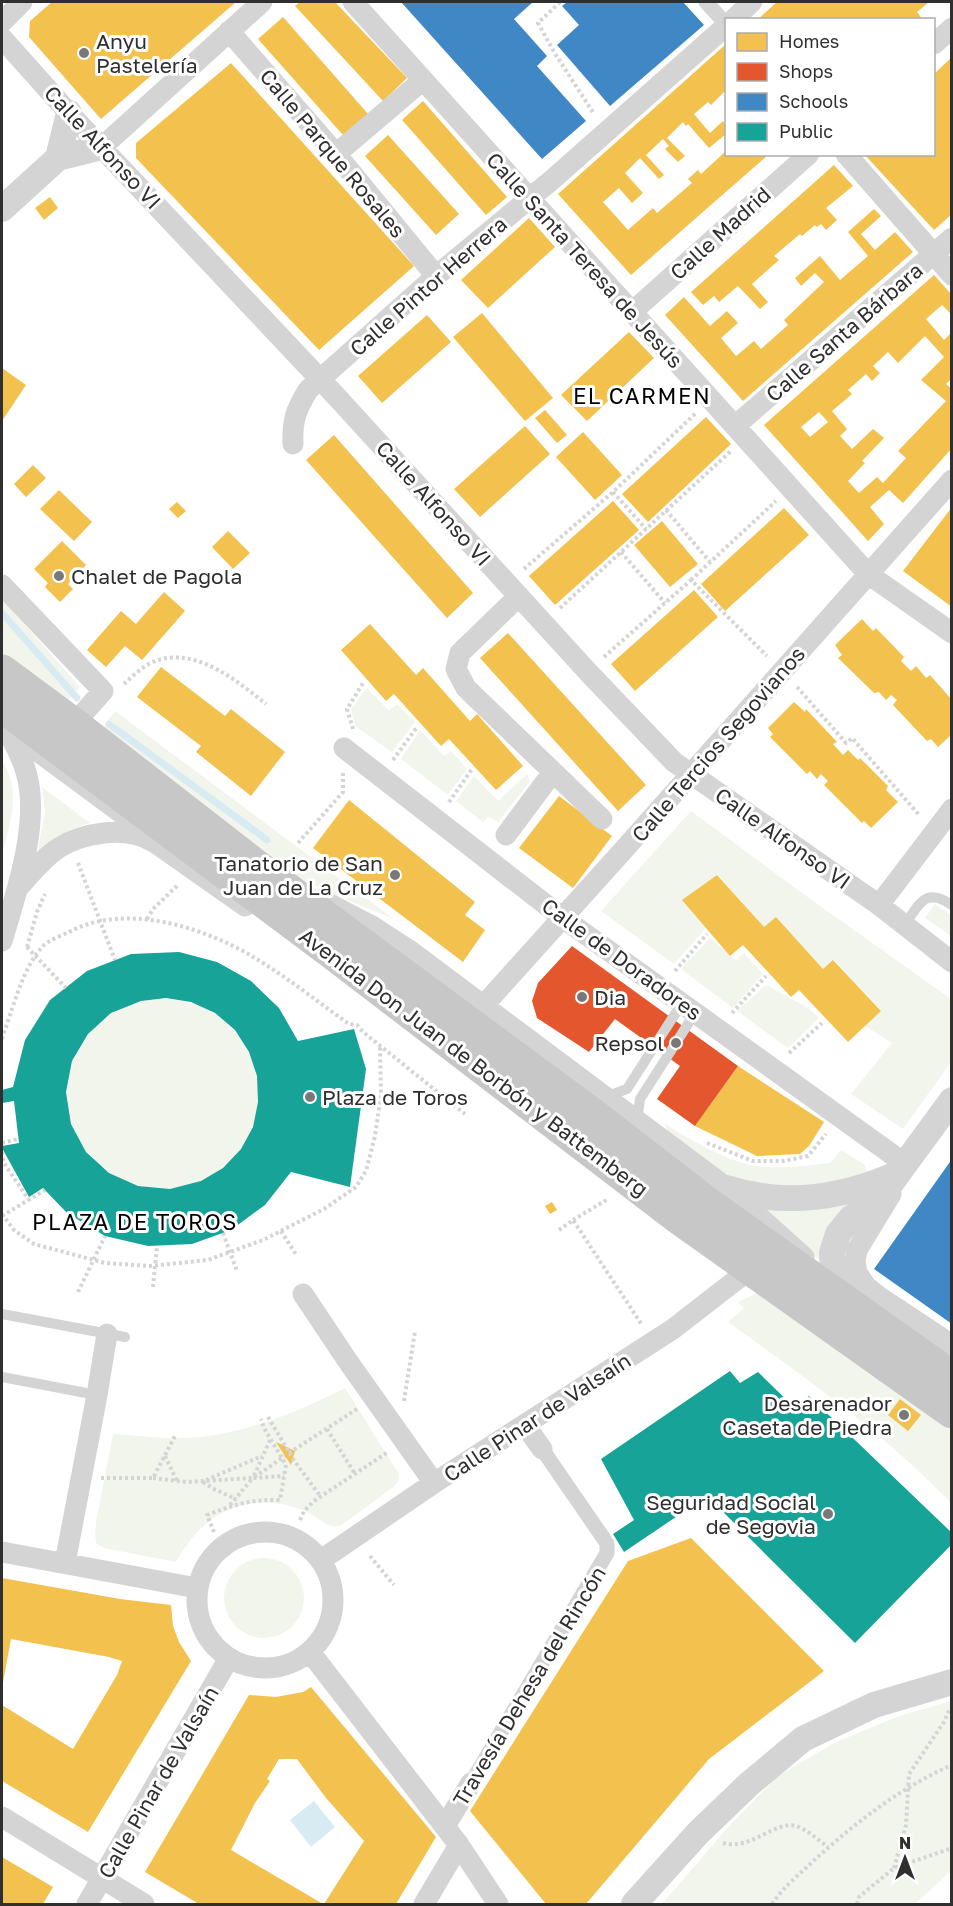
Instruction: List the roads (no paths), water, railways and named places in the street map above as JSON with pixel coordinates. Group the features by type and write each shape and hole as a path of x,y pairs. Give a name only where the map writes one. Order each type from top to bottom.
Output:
{"main road":[{"name":"Avenida Don Juan de Borbón y Battemberg","path":"2,671 259,868 592,1114 711,1206 951,1377"},
{"name":"Avenida Don Juan de Borbón y Battemberg","path":"2,706 749,1270 951,1412"}],"street":[{"path":"2,22 22,2"},
{"path":"2,208 58,158 102,147 262,2"},
{"name":"Calle Santa Teresa de Jesús","path":"353,2 868,574 951,633"},
{"path":"706,2 725,24"},
{"path":"735,18 752,2"},
{"name":"Calle Pintor Herrera","path":"293,444 297,407 308,390 436,276 531,198 725,26"},
{"path":"935,42 951,28"},
{"name":"Calle Parque Rosales","path":"229,31 336,154 436,276"},
{"name":"Calle Alfonso VI","path":"2,38 69,113 321,379 588,672 674,762 879,905 951,962"},
{"path":"336,154 423,80"},
{"path":"58,158 69,113"},
{"name":"Calle Madrid","path":"632,312 807,156"},
{"path":"848,156 951,275"},
{"name":"Calle Santa Bárbara","path":"740,432 951,238"},
{"name":"Calle Tercios Segovianos","path":"483,1006 564,918 951,480"},
{"path":"2,585 103,691 80,717"},
{"path":"514,590 460,653 456,669 466,688 602,819"},
{"path":"4,933 17,889 28,834 31,798 27,774 7,731"},
{"name":"Calle de Doradores","path":"349,739 564,918 840,1117 901,1168"},
{"path":"506,834 553,772"},
{"path":"879,905 951,809"},
{"path":"17,889 45,859 63,844 75,838 108,832 131,833 143,836 261,916 303,932"},
{"name":"Avenida Don Juan de Borbón y Battemberg","path":"259,868 372,926 409,950 728,1188 798,1251 850,1305"},
{"path":"850,1305 833,1271 833,1245 844,1225 879,1198 951,1100"},
{"path":"728,1188 749,1195 791,1199 819,1198 872,1185 901,1168"},
{"path":"901,1168 889,1200 857,1250 855,1261 857,1273 866,1286 878,1296 951,1345"},
{"name":"Calle Pinar de Valsaín","path":"321,1560 434,1483 673,1329 749,1270"},
{"path":"303,1294 434,1483"},
{"path":"65,1563 98,1395 116,1336"},
{"name":"Travesía Dehesa del Rincón","path":"445,1826 607,1553 607,1544 604,1539 525,1425"},
{"path":"259,1532 277,1532 309,1547 321,1560 328,1573 334,1601 328,1629 310,1652 296,1662 262,1669 245,1666 216,1648 203,1628 196,1605 197,1588 212,1556 225,1544 241,1536 259,1532"},
{"path":"2,1552 197,1588"},
{"path":"310,1652 445,1826 498,1905"},
{"name":"Calle Pinar de Valsaín","path":"87,1905 229,1658"},
{"path":"634,1905 698,1833 748,1785 803,1739 874,1705 951,1682"},
{"path":"2,1817 144,1905"},
{"path":"424,1905 459,1845"}],"lane":[{"name":"Avenida Don Juan de Borbón y Battemberg","path":"43,703 63,707 80,717 98,734 110,752"},
{"path":"7,731 143,836"},
{"path":"904,925 930,896 936,896 951,904"},
{"path":"605,1097 627,1089 675,1014 689,1007 688,1024 640,1099 637,1121"},
{"path":"2,1314 116,1336"},
{"path":"2,1377 98,1395"}],"waterway":[{"path":"2,613 77,698"},
{"path":"109,724 267,840"}],"place":[{"name":"Anyu Pastelería","path":"84,53"},
{"name":"Chalet de Pagola","path":"59,576"},
{"name":"Tanatorio de San Juan de La Cruz","path":"395,875"},
{"name":"Dia","path":"582,997"},
{"name":"Repsol","path":"676,1043"},
{"name":"Plaza de Toros","path":"310,1097"},
{"name":"Desarenador Caseta de Piedra","path":"904,1415"},
{"name":"Seguridad Social de Segovia","path":"828,1514"}],"district":[{"name":"EL CARMEN","path":"642,395"},
{"name":"PLAZA DE TOROS","path":"135,1221"}]}
